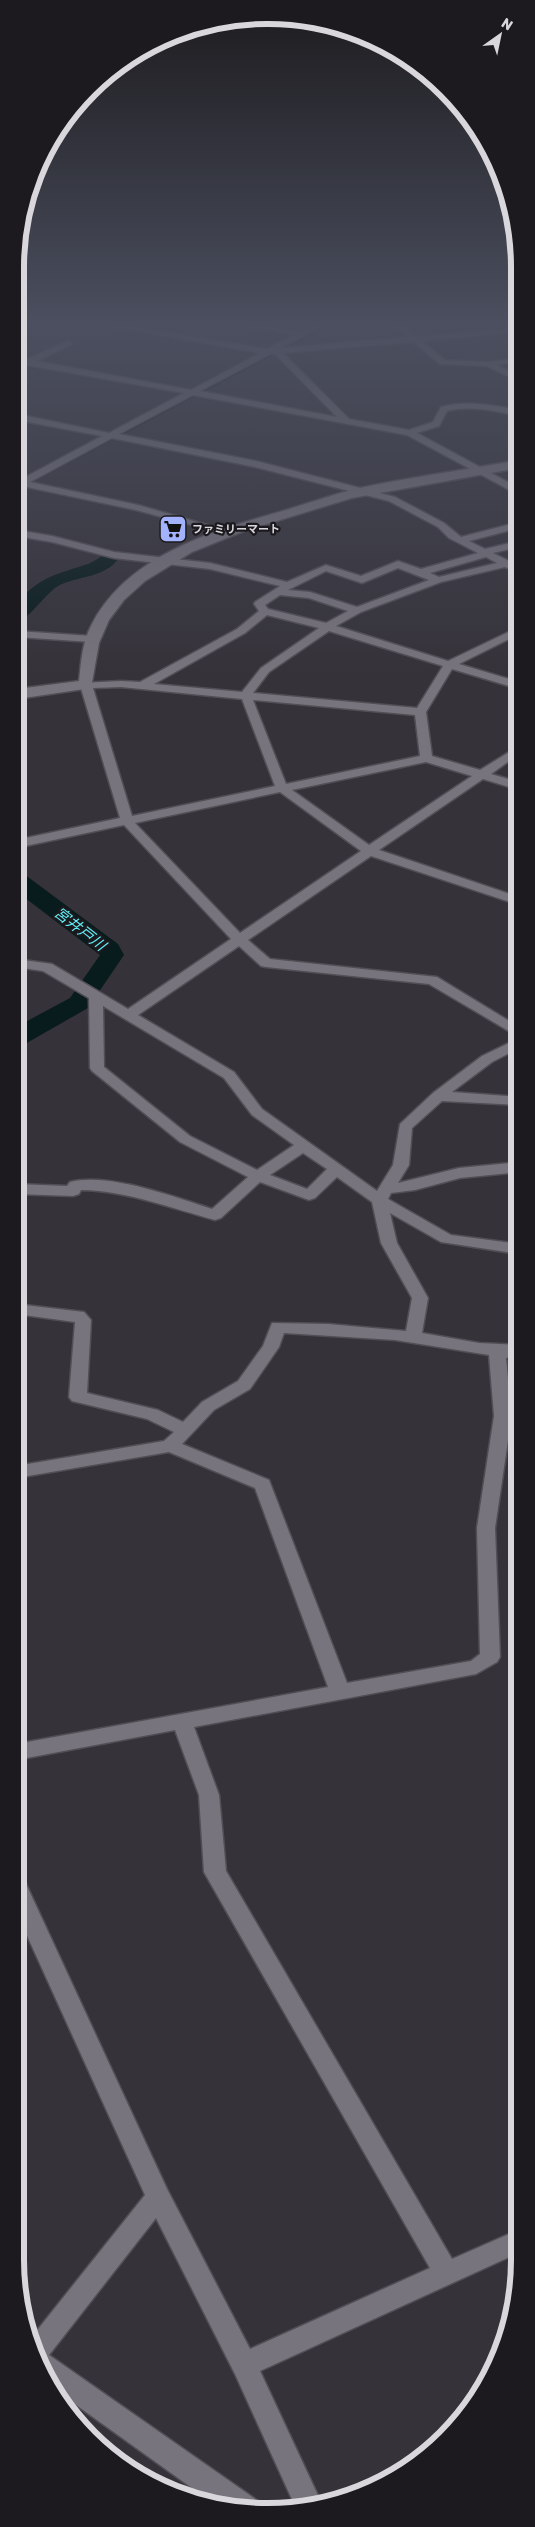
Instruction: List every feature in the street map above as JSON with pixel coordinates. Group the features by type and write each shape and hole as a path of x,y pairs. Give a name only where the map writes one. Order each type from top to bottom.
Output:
{"main road":[{"path":"24,693 86,685 92,639 102,619 120,597 136,580 162,562 222,532 364,492 511,465"}],"street":[{"path":"24,482 108,439"},
{"path":"129,439 256,464 392,499 441,525 460,540 511,567"},
{"path":"422,439 511,487"},
{"path":"24,485 138,508 222,532"},
{"path":"460,540 511,527"},
{"path":"24,534 52,539 114,555 210,566 288,585"},
{"path":"423,572 511,546"},
{"path":"438,580 423,572 398,564 362,580 326,568 288,585 260,604 265,611 327,627 511,683"},
{"path":"246,695 265,670 327,627 357,610 438,580 505,564"},
{"path":"279,592 317,596 357,610"},
{"path":"142,686 241,632 265,611"},
{"path":"24,634 92,639"},
{"path":"426,758 420,712 450,664 511,634"},
{"path":"420,712 142,686 86,685 127,821 239,939 266,963 432,980 511,1028"},
{"path":"246,695 282,788 369,851 511,898"},
{"path":"128,1015 511,754"},
{"path":"24,842 426,758 511,783"},
{"path":"24,964 47,967 228,1075 257,1112 302,1146 335,1170 382,1194 447,1239 511,1248"},
{"path":"94,996 97,1068 185,1139 219,1158 258,1176 309,1195 335,1170"},
{"path":"413,1337 420,1298 389,1243 382,1194 401,1165 405,1127 438,1096 487,1059 511,1046"},
{"path":"438,1096 511,1101"},
{"path":"24,1189 73,1191 75,1185 103,1184 131,1188 214,1215 258,1176 302,1146"},
{"path":"382,1194 459,1173 511,1168"},
{"path":"24,1310 78,1316 83,1320 78,1397 152,1414 185,1430"},
{"path":"170,1446 208,1406 244,1385 271,1348 278,1327 349,1330 413,1337 499,1352 511,1351"},
{"path":"24,1751 476,1667 490,1657 486,1528 511,1415 497,1358 499,1352"},
{"path":"24,1471 170,1446 263,1484 340,1692"},
{"path":"182,1722 209,1795 215,1872 448,2274"},
{"path":"24,1904 158,2197 244,2366 306,2500"},
{"path":"40,2347 158,2197"},
{"path":"244,2366 511,2244"},
{"path":"51,2372 233,2501"}],"waterway":[{"path":"24,485 112,439"},
{"name":"宮井戸川","path":"24,607 43,588 59,578 97,567 109,559"},
{"name":"宮井戸川","path":"24,885 109,949 112,955 79,1003 24,1034"}],"place":[{"name":"ファミリーマート","path":"173,529"}]}
